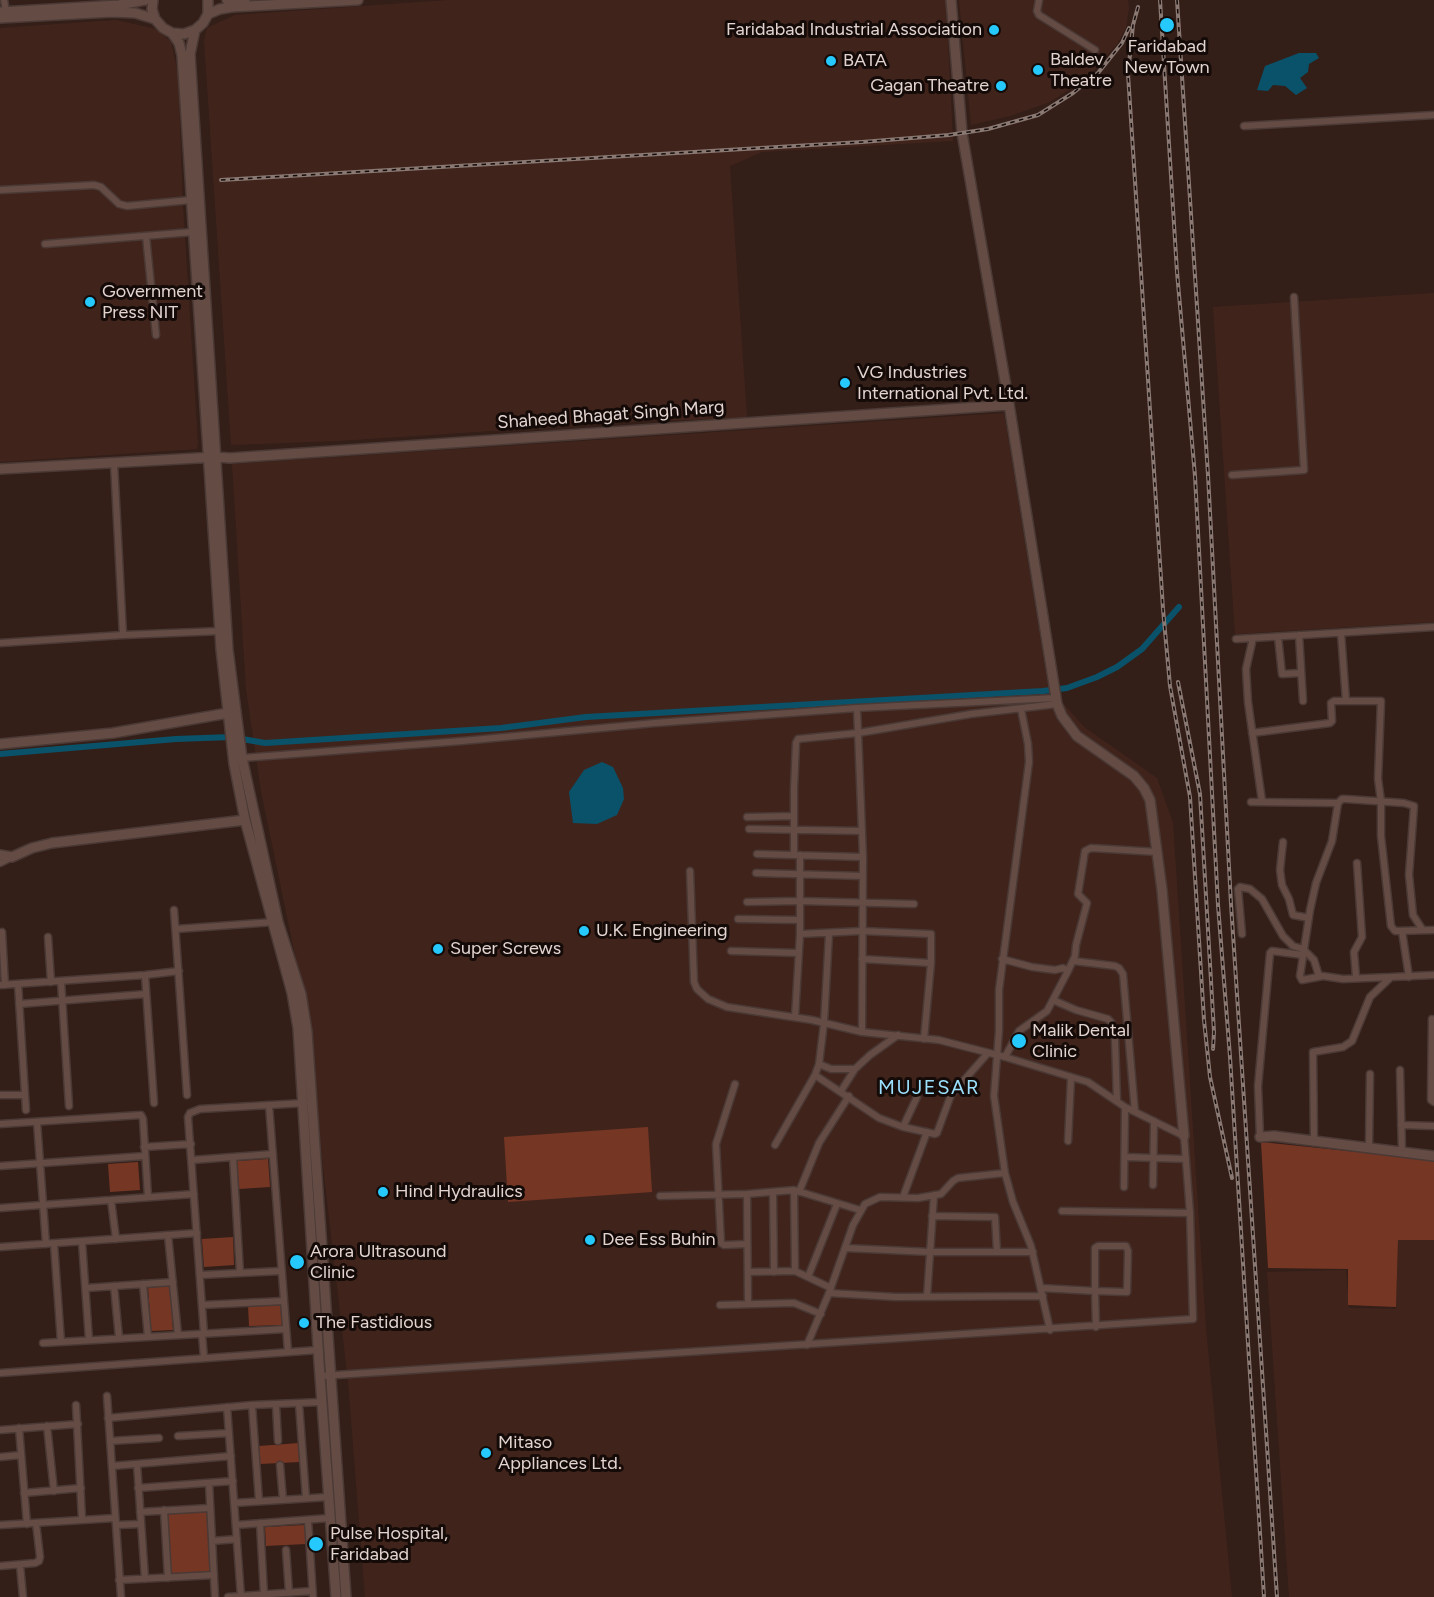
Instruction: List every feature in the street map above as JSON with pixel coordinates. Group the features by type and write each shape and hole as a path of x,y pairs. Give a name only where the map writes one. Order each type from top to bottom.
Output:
{"street":[{"path":"2,14 4,0"},
{"path":"2,14 119,5 145,0"},
{"path":"153,0 152,9 155,19 163,28 172,33 184,34 195,30 203,23 208,14 208,0"},
{"path":"227,0 245,0"},
{"path":"208,14 232,7 358,0"},
{"path":"325,1380 503,1363 1050,1330 1193,1319 1186,1159 1158,852 1149,800 1144,788 1134,776 1077,736 1062,716 1056,699 1009,405 962,134 951,0"},
{"path":"1039,0 1037,10 1039,15 1095,50"},
{"path":"2,14 112,12 135,13 155,19"},
{"path":"195,30 190,54 212,457 228,713 234,726"},
{"path":"172,33 179,43 182,55 191,200 212,457"},
{"path":"1244,126 1434,115"},
{"path":"0,190 94,185 101,188 119,204 127,206 191,200"},
{"path":"45,244 194,232"},
{"path":"146,236 156,335"},
{"path":"1232,476 1304,470 1294,297"},
{"name":"Shaheed Bhagat Singh Marg","path":"0,469 253,456 1009,405"},
{"path":"114,462 123,635"},
{"path":"1236,639 1434,627"},
{"path":"0,643 223,631"},
{"path":"223,631 246,820 275,922 301,994 307,1032 306,1103 318,1350 325,1380 322,1402 336,1597"},
{"path":"1341,633 1346,701"},
{"path":"1299,635 1303,701"},
{"path":"1278,637 1282,674 1301,673"},
{"path":"1253,638 1245,669 1262,801"},
{"path":"238,753 462,741 654,723 857,708 1056,699"},
{"path":"795,1017 800,934 800,875 794,829 796,741 971,714 1021,709 1056,699"},
{"path":"1252,733 1330,723 1332,721 1332,701 1379,700 1382,702 1378,779 1382,801 1381,837 1391,926 1395,931 1434,930"},
{"path":"857,708 863,857 862,1032"},
{"path":"1021,709 1029,762 1002,959 994,1096 1005,1173 1032,1252 1050,1330"},
{"path":"0,744 113,733 228,713"},
{"path":"238,753 275,922"},
{"path":"1422,929 1413,915 1409,875 1414,806 1382,801 1342,799 1338,803 1332,841 1317,883 1309,918 1301,979 1319,976 1343,979 1434,975"},
{"path":"1251,802 1338,803"},
{"path":"747,816 794,816"},
{"path":"0,863 52,843 246,820"},
{"path":"748,829 862,831"},
{"path":"1282,842 1280,870 1282,885 1293,915 1309,918"},
{"path":"1005,1057 1017,1033 1046,1013 1074,961 1087,903 1078,894 1086,851 1091,848 1158,852"},
{"path":"757,854 863,857"},
{"path":"0,855 12,857"},
{"path":"1356,977 1354,952 1362,937 1357,863"},
{"path":"690,871 693,973 697,989 717,1004 748,1011 795,1017 862,1032 939,1040 1005,1057 1093,1084 1125,1107 1184,1136"},
{"path":"756,873 863,876"},
{"path":"1242,934 1238,889 1240,887 1250,889 1258,895 1283,936 1314,960 1319,976"},
{"path":"747,902 914,904"},
{"path":"174,910 187,1095"},
{"path":"738,920 800,920"},
{"path":"176,928 275,922"},
{"path":"800,934 862,931 930,933 932,963 924,1038"},
{"path":"1402,931 1409,977"},
{"path":"2,932 3,985 179,971"},
{"path":"775,1145 819,1064 824,1023 829,934"},
{"path":"48,938 51,982"},
{"path":"731,951 799,952"},
{"path":"1303,952 1272,951 1270,953 1258,1086 1260,1137 1274,1136 1434,1156"},
{"path":"862,959 932,963"},
{"path":"1002,959 1032,967 1053,970 1063,968 1068,971"},
{"path":"1074,961 1115,966 1123,974 1135,1112"},
{"path":"145,975 154,1103"},
{"path":"1314,1141 1312,1053 1343,1047 1352,1041 1370,997 1391,977"},
{"path":"61,981 69,1106"},
{"path":"18,984 26,1110"},
{"path":"19,1004 146,994"},
{"path":"1053,1000 1076,1010 1108,1018 1112,1022 1115,1040 1117,1101"},
{"path":"1432,1019 1431,1100 1434,1102"},
{"path":"841,1091 855,1069 874,1051 898,1035"},
{"path":"815,1075 879,1118 903,1127 937,1133 951,1095 988,1053"},
{"path":"819,1064 831,1068 855,1069"},
{"path":"1400,1070 1402,1152"},
{"path":"1369,1148 1370,1074"},
{"path":"1068,1141 1071,1078"},
{"path":"735,1084 716,1144 721,1243 724,1245 747,1244"},
{"path":"0,1095 25,1095"},
{"path":"795,1272 796,1191 819,1143 849,1096"},
{"path":"903,1127 917,1096"},
{"path":"204,1358 188,1117 194,1111 306,1103"},
{"path":"306,1103 325,1380 346,1597"},
{"path":"268,1105 288,1352"},
{"path":"1124,1187 1125,1107"},
{"path":"0,1124 141,1115 148,1197"},
{"path":"1153,1185 1154,1121"},
{"path":"37,1122 46,1244"},
{"path":"1401,1125 1434,1126"},
{"path":"903,1197 927,1132"},
{"path":"144,1147 190,1144"},
{"path":"192,1160 273,1154"},
{"path":"0,1166 145,1156"},
{"path":"233,1157 240,1273"},
{"path":"1125,1157 1186,1159"},
{"path":"807,1345 864,1204 875,1198 918,1198 934,1195 943,1192 958,1178 1005,1173"},
{"path":"660,1196 796,1191 860,1210"},
{"path":"773,1192 774,1272"},
{"path":"0,1208 194,1194"},
{"path":"747,1194 748,1304"},
{"path":"927,1297 934,1195"},
{"path":"111,1200 116,1239"},
{"path":"808,1277 837,1204"},
{"path":"1062,1211 1190,1213"},
{"path":"932,1216 995,1217 998,1252"},
{"path":"0,1247 197,1233"},
{"path":"168,1235 178,1335"},
{"path":"82,1242 89,1340"},
{"path":"54,1244 61,1342"},
{"path":"1041,1288 1095,1291 1128,1291 1126,1246 1096,1247 1095,1291 1096,1327"},
{"path":"845,1248 930,1252 1032,1252"},
{"path":"200,1275 281,1271"},
{"path":"748,1272 795,1272 830,1290 927,1297 1043,1296"},
{"path":"86,1288 173,1282"},
{"path":"143,1284 148,1337"},
{"path":"114,1286 118,1338"},
{"path":"202,1305 284,1301"},
{"path":"720,1305 794,1303 821,1314"},
{"path":"43,1343 286,1329"},
{"path":"0,1372 318,1350"},
{"path":"107,1396 121,1597"},
{"path":"108,1418 252,1405 322,1402"},
{"path":"299,1404 306,1498"},
{"path":"252,1405 259,1501"},
{"path":"276,1405 278,1441"},
{"path":"76,1406 82,1519"},
{"path":"228,1407 241,1597"},
{"path":"0,1430 78,1424"},
{"path":"47,1426 54,1491"},
{"path":"19,1428 27,1524"},
{"path":"178,1436 229,1433"},
{"path":"110,1441 159,1438"},
{"path":"0,1457 21,1455"},
{"path":"112,1466 231,1456"},
{"path":"137,1464 145,1579"},
{"path":"280,1465 283,1500"},
{"path":"138,1488 233,1481"},
{"path":"209,1483 215,1597"},
{"path":"24,1493 81,1488"},
{"path":"234,1503 328,1497"},
{"path":"140,1512 210,1508"},
{"path":"164,1510 168,1578"},
{"path":"236,1525 330,1518"},
{"path":"0,1525 82,1519 141,1524"},
{"path":"228,1597 289,1593 312,1594 308,1520"},
{"path":"0,1566 39,1561 36,1523"},
{"path":"260,1523 264,1594"},
{"path":"212,1541 237,1539"},
{"path":"286,1550 289,1593"},
{"path":"20,1564 22,1597"},
{"path":"119,1580 214,1575"}],"shaded area":[{"path":"448,0 946,0 953,141 762,152 730,166 747,418 646,421 337,441 231,445 204,40 207,28 235,15"},
{"path":"959,0 1128,0 1129,8 1126,28 1117,44 1088,77 1050,102 1010,116 971,125"},
{"path":"116,20 156,29 171,42 178,74 197,449 0,462 0,28"},
{"path":"1434,293 1434,622 1235,634 1213,307"},
{"path":"1004,413 1048,686 1084,727 1157,778 1173,823 1206,1329 1232,1597 365,1597 348,1381 303,994 261,791 246,689 232,464"},
{"path":"648,1127 652,1192 508,1202 504,1137"},
{"path":"1261,1142 1434,1160 1434,1240 1398,1240 1396,1307 1348,1305 1348,1269 1268,1268"},
{"path":"268,1159 270,1187 239,1189 237,1161"},
{"path":"138,1162 140,1190 110,1192 108,1164"},
{"path":"233,1237 234,1265 204,1267 202,1239"},
{"path":"1398,1240 1434,1240 1434,1597 1289,1597 1267,1272 1346,1270 1349,1308 1396,1309"},
{"path":"170,1286 173,1330 151,1331 148,1287"},
{"path":"281,1305 282,1325 249,1326 248,1306"},
{"path":"299,1443 300,1462 260,1464 259,1446"},
{"path":"208,1511 211,1572 170,1574 167,1513"},
{"path":"305,1525 306,1544 266,1546 265,1527"}],"water":[{"path":"1299,53 1316,53 1319,58 1309,64 1308,72 1300,78 1307,88 1296,95 1285,86 1273,85 1268,91 1257,90 1265,66"},
{"path":"602,762 613,767 623,788 624,799 617,815 597,824 573,823 569,792 584,770"}],"waterway":[{"path":"0,754 176,739 231,737 265,743 501,728 586,717 1043,691 1067,688 1117,667 1142,649 1179,607"}],"railway":[{"path":"1160,0 1177,272 1195,476 1218,905 1230,1057 1264,1597"},
{"path":"1177,0 1208,475 1231,904 1277,1597"},
{"path":"1138,7 1133,25 1128,74 1163,609 1170,686 1190,797 1204,1020 1210,1077 1232,1178"},
{"path":"221,180 862,142 949,135 988,129 1038,115 1073,93 1098,73 1122,43 1129,28"},
{"path":"1178,682 1200,794 1214,1032 1213,1049"}],"place":[{"name":"Faridabad New Town","path":"1167,25"},
{"name":"Faridabad Industrial Association","path":"994,30"},
{"name":"BATA","path":"831,61"},
{"name":"Baldev Theatre","path":"1038,70"},
{"name":"Gagan Theatre","path":"1001,86"},
{"name":"Government Press NIT","path":"90,302"},
{"name":"VG Industries International Pvt. Ltd.","path":"845,383"},
{"name":"U.K. Engineering","path":"584,931"},
{"name":"Super Screws","path":"438,949"},
{"name":"Malik Dental Clinic","path":"1019,1041"},
{"name":"Hind Hydraulics","path":"383,1192"},
{"name":"Dee Ess Buhin","path":"590,1240"},
{"name":"Arora Ultrasound Clinic","path":"297,1262"},
{"name":"The Fastidious","path":"304,1323"},
{"name":"Mitaso Appliances Ltd.","path":"486,1453"},
{"name":"Pulse Hospital, Faridabad","path":"316,1544"}],"district":[{"name":"MUJESAR","path":"929,1088"}]}
